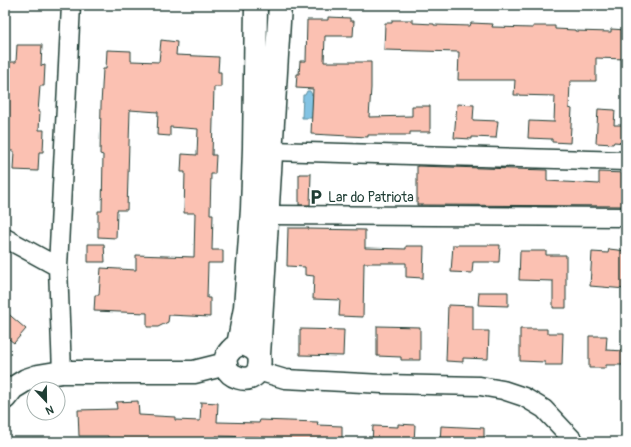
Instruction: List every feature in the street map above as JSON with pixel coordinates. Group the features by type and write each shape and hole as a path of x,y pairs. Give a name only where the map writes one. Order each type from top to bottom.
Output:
{"street":[{"path":"62,372 58,267 70,5"},
{"path":"238,345 245,308 252,208 256,5"},
{"path":"280,5 258,363 252,377 244,379 236,377 229,372 226,364 226,356 231,349 238,345 246,345 254,348 258,363 285,379 383,384 480,386 503,390 524,396 544,409 575,442"},
{"path":"271,151 626,161"},
{"path":"268,216 626,217"},
{"path":"5,238 58,267"},
{"path":"8,392 26,380 38,376 62,372 194,372 226,364"}],"water":[{"path":"307,91 310,91 312,95 314,95 314,118 302,118 303,95 305,95"}],"building":[{"path":"328,17 350,18 350,21 354,21 353,36 325,36 324,62 371,62 369,117 412,116 412,106 430,106 430,132 410,132 410,135 368,135 368,137 311,134 313,89 296,88 297,74 299,74 300,61 306,61 307,20 328,20"},
{"path":"392,20 413,20 413,23 434,25 470,26 471,23 493,24 492,27 533,28 533,26 555,26 555,29 575,31 611,32 611,29 626,30 626,59 596,58 596,81 570,81 569,108 572,109 570,143 552,142 552,139 528,138 529,121 554,122 555,96 514,95 515,80 458,80 459,52 384,50 385,23 392,23"},
{"path":"161,40 177,42 176,55 219,57 218,72 221,72 221,87 214,87 212,155 216,155 215,174 211,174 210,214 213,214 212,250 223,250 223,263 208,263 207,298 210,298 210,317 169,315 168,322 158,327 147,327 147,313 94,311 95,295 99,295 101,268 136,270 136,255 194,257 195,213 184,213 185,172 181,172 182,154 197,155 198,129 170,127 170,136 157,135 158,112 130,110 127,210 117,210 116,238 98,237 98,211 102,211 103,155 100,154 101,105 103,69 106,69 107,50 131,51 131,61 159,62"},
{"path":"17,45 42,45 41,66 45,65 44,86 40,86 38,112 40,112 39,130 44,130 43,152 39,152 38,171 13,170 14,151 5,151 7,90 5,90 5,62 16,62"},
{"path":"457,104 474,105 473,120 498,121 496,138 454,138"},
{"path":"598,109 615,110 614,125 626,125 626,143 596,143"},
{"path":"417,166 547,170 547,181 599,184 599,172 626,173 626,206 417,205"},
{"path":"299,174 311,174 310,205 299,205"},
{"path":"288,228 365,230 365,248 406,249 406,246 424,246 423,278 406,277 406,263 364,263 363,317 339,316 340,300 313,299 314,276 305,275 305,267 287,266"},
{"path":"88,244 104,244 105,262 88,262"},
{"path":"453,245 500,245 499,262 473,262 472,273 451,272"},
{"path":"609,249 626,251 626,289 590,286 592,252 608,253"},
{"path":"520,251 546,251 546,255 566,255 566,308 553,308 553,281 519,280"},
{"path":"479,292 508,292 508,306 478,305"},
{"path":"448,305 473,306 473,331 489,331 488,359 463,358 463,362 446,361"},
{"path":"5,311 26,329 14,343 5,336"},
{"path":"377,326 420,327 420,360 401,360 401,357 377,356"},
{"path":"300,329 344,330 343,356 300,355"},
{"path":"520,329 547,329 547,333 563,333 562,365 545,365 545,362 520,361"},
{"path":"589,336 607,336 606,350 626,351 626,365 606,365 606,368 589,368"},
{"path":"138,401 139,415 175,417 175,420 200,421 201,402 218,403 217,422 259,423 260,420 318,422 317,425 342,426 342,440 317,439 317,442 259,442 259,437 216,436 216,442 108,442 108,436 79,436 78,410 117,409 116,402"},
{"path":"398,424 415,425 414,442 372,442 373,426 398,427"},
{"path":"441,426 484,428 484,442 440,442"}],"place":[{"name":"Lar do Patriota","path":"316,197"}]}
